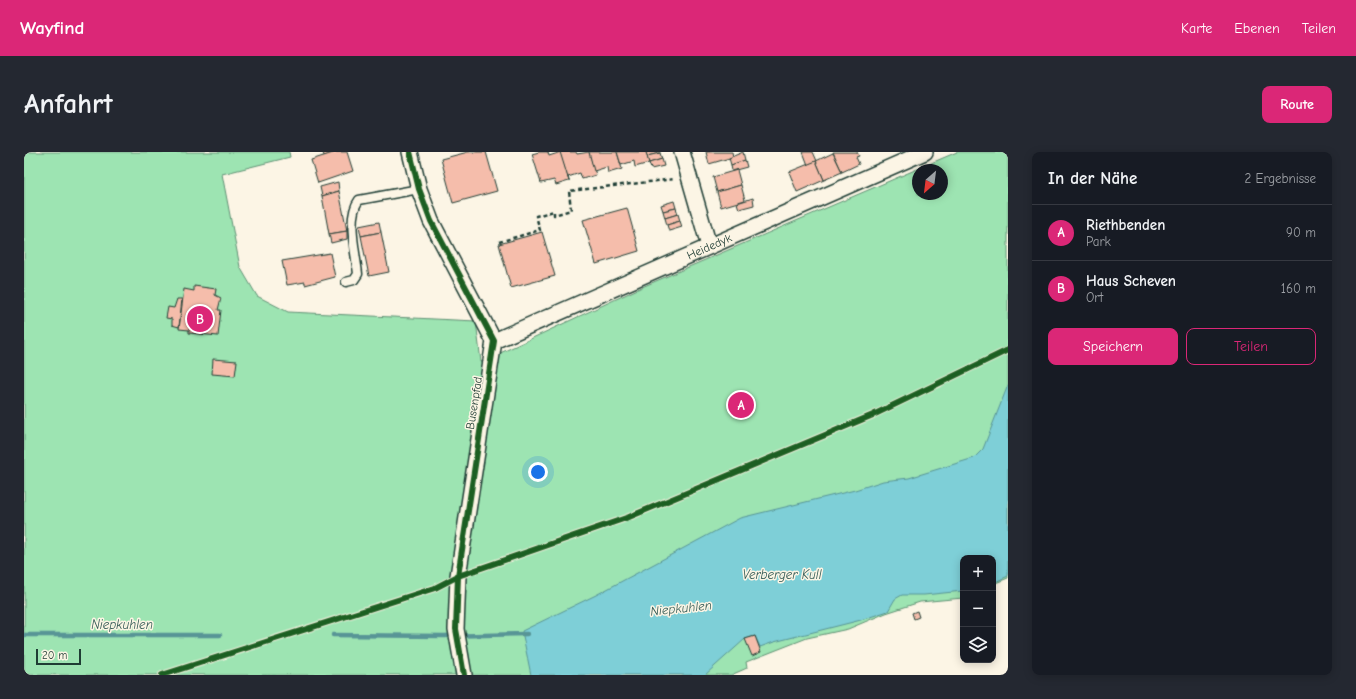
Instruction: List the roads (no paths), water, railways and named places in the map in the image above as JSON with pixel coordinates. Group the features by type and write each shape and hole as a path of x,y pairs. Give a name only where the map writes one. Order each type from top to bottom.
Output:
{"street":[{"path":"410,152 419,189 441,242 494,341"},
{"path":"682,152 709,246"},
{"name":"Heidedyk","path":"494,341 925,152"},
{"name":"Busenpfad","path":"464,675 456,636 458,576 494,341"}],"lane":[{"path":"346,282 354,280 358,274 352,219 355,204 358,200 419,189"}],"water":[{"name":"Verberger Kull","path":"1008,385 1008,576 996,582 996,555 960,555 960,591 924,595 902,595 895,599 888,611 861,620 774,642 760,647 755,636 745,639 705,675 531,675 522,631 596,595 740,518 855,490 883,481 909,478 974,458 983,449"}],"waterway":[{"name":"Niepkuhlen","path":"333,635 444,636 527,634"},
{"name":"Niepkuhlen","path":"24,635 220,635"}],"place":[{"name":"Haus Scheven","path":"200,319"},
{"name":"Riethbenden","path":"741,405"}]}
